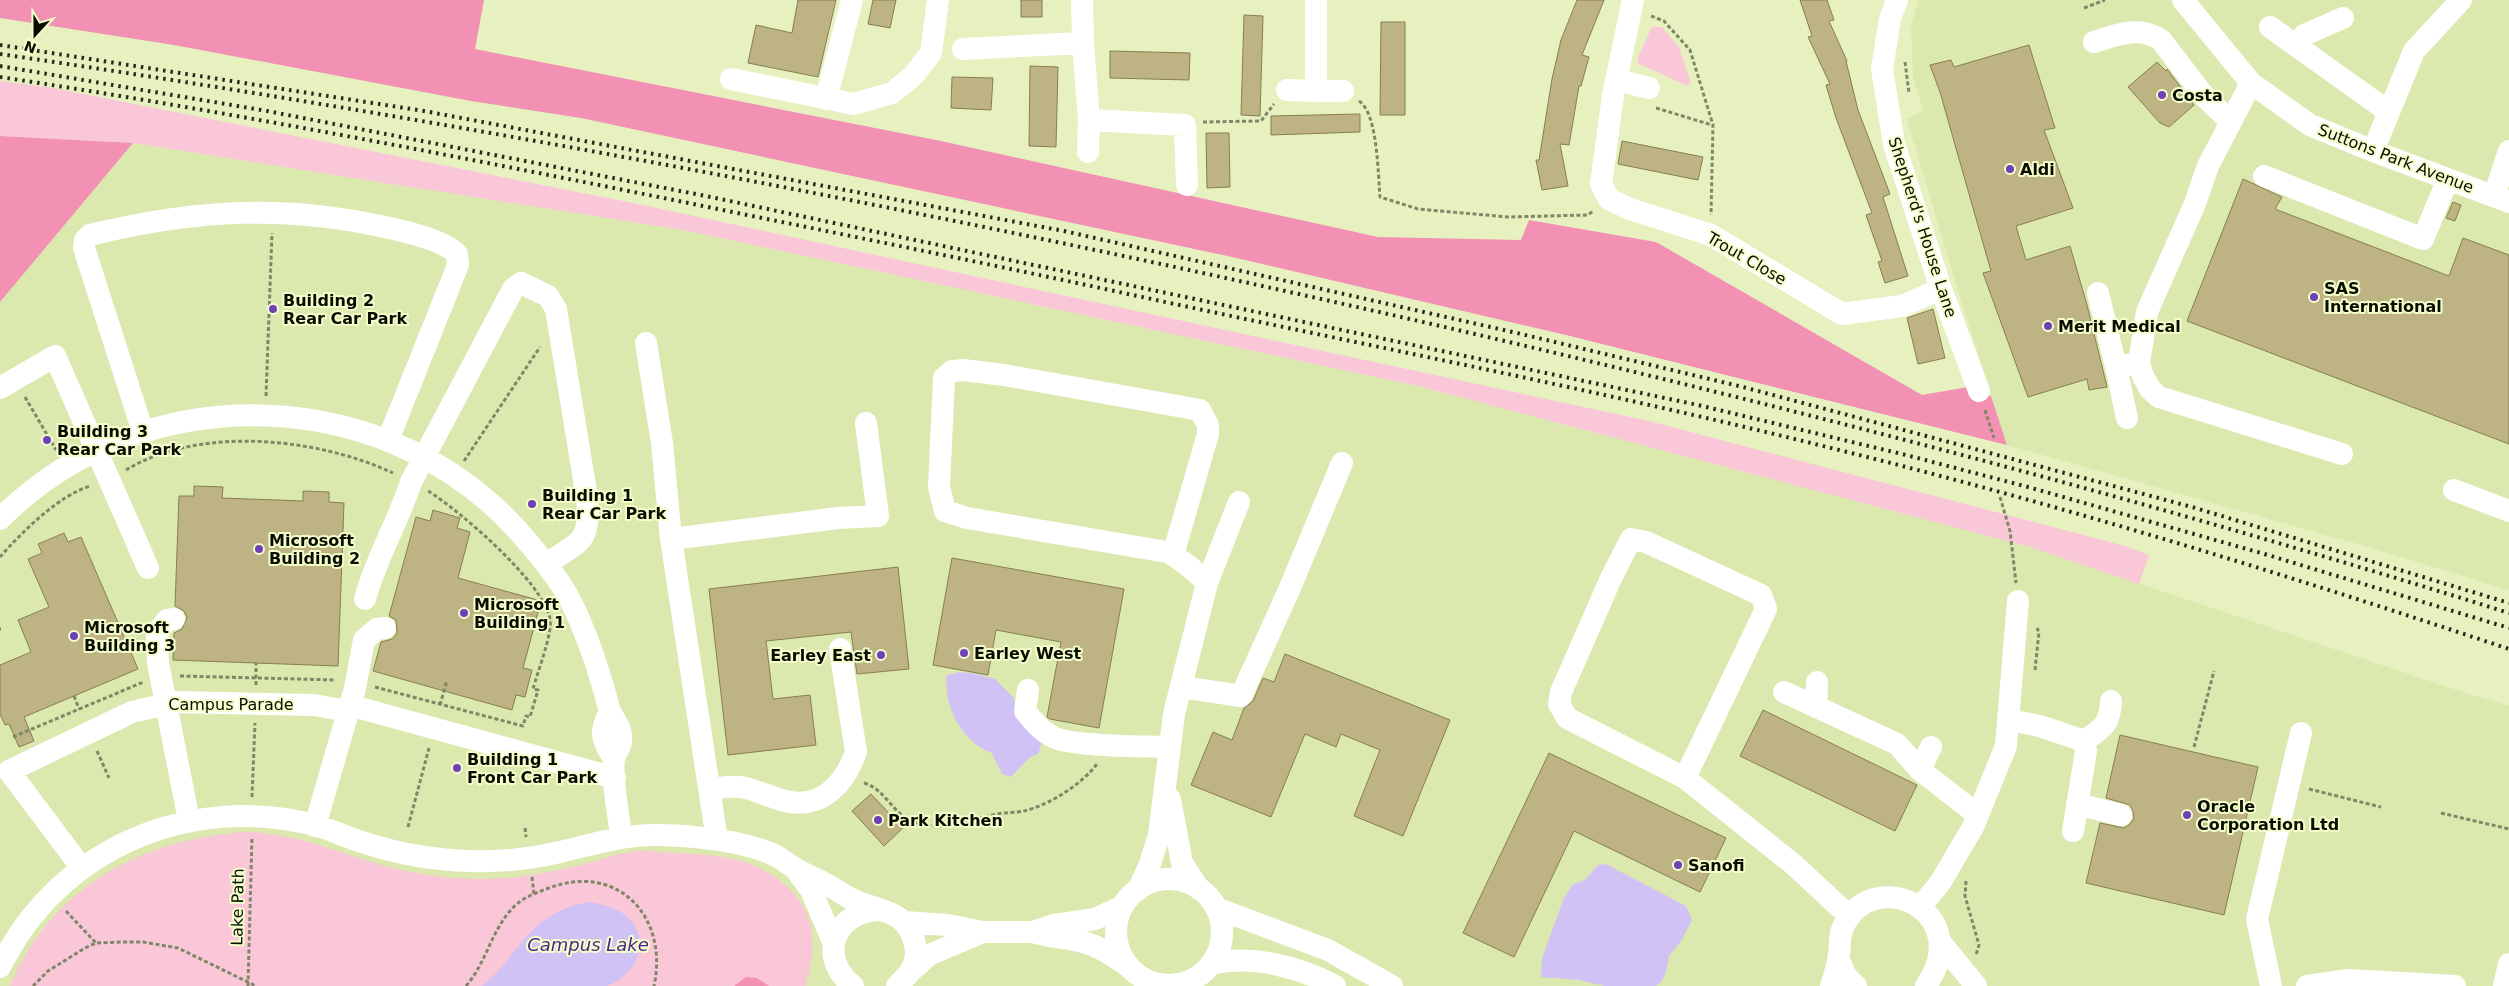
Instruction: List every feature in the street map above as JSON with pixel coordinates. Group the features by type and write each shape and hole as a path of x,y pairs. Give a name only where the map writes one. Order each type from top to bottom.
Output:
{"street":[{"path":"826,99 852,0"},
{"path":"731,79 854,104 892,93 913,76 931,53 938,0"},
{"path":"1082,0 1083,43 1089,120 1088,152"},
{"path":"1316,0 1316,91"},
{"name":"Shepherd's House Lane","path":"1897,0 1890,19 1882,69 1894,144 1941,289 1979,391"},
{"name":"Suttons Park Avenue","path":"2183,0 2251,83 2310,125 2501,199"},
{"path":"2373,151 2414,51 2461,0"},
{"path":"1609,199 1600,184 1617,80 1633,5"},
{"path":"2298,47 2304,36 2343,18"},
{"path":"2270,27 2389,112"},
{"path":"2094,42 2124,32 2141,31 2152,34 2161,40 2204,96 2230,121"},
{"path":"963,49 1083,43"},
{"path":"1617,80 1649,97"},
{"path":"2251,83 2208,166 2194,206 2147,312 2139,363 2150,389 2160,398 2342,454"},
{"path":"1286,90 1344,91"},
{"path":"1089,120 1186,125 1187,185"},
{"path":"2501,199 2509,151"},
{"path":"2264,176 2423,239 2448,179"},
{"name":"Trout Close","path":"1609,199 1630,210 1711,235 1842,314 1902,306 1941,289"},
{"path":"144,432 84,248 85,240 90,235 174,217 220,212 273,212 362,222 407,232 448,247 457,254 458,265 388,440"},
{"path":"364,599 376,563 401,512 411,482 513,289 518,283 525,284 548,296 556,309 587,498 588,525 583,538 546,564"},
{"path":"2098,293 2127,418"},
{"path":"646,343 662,443 671,539 717,840"},
{"path":"7,383 55,356 98,450 148,568"},
{"path":"2116,366 2139,363"},
{"path":"1173,555 1208,434 1208,425 1200,410 1004,375 963,370 952,371 944,378 939,487 944,511 967,518 1167,552 1173,555 1182,558 1206,583"},
{"path":"0,519 22,498 66,467 98,450 172,423 205,418 266,414 329,424 388,440 424,458 455,475 489,501 546,564 565,592 583,627 599,669 610,711 602,727 604,744 615,769 621,836"},
{"path":"671,539 838,518 878,516 866,423"},
{"path":"1181,687 1241,696 1296,575 1342,462"},
{"path":"2454,490 2509,511"},
{"path":"1138,890 1150,864 1159,835 1168,752 1181,687 1206,583 1239,502"},
{"path":"1685,778 1766,608 1760,596 1756,593 1646,542 1631,540 1612,576 1561,692 1559,704 1567,718 1685,778 1793,864 1849,916"},
{"path":"1920,907 1940,883 1978,815 2006,746 2018,601"},
{"path":"174,619 162,624 157,638 158,663 188,821"},
{"path":"315,826 345,701 364,640 369,634 386,628"},
{"path":"710,789 739,787 786,802 807,803 826,797 843,777 856,752 840,649"},
{"path":"1816,707 1817,682"},
{"path":"1028,690 1026,711 1039,728 1055,739 1168,752"},
{"path":"1784,692 1897,744 1920,770 1978,815"},
{"name":"Campus Parade","path":"82,867 9,771 132,712 166,704 190,701 314,705 345,701 434,729 546,759 615,769"},
{"path":"2084,741 2104,728 2111,712 2111,701"},
{"path":"2009,720 2040,726 2084,741"},
{"path":"2271,986 2257,919 2301,733"},
{"path":"2073,831 2086,751 2084,741"},
{"path":"1920,770 1932,746"},
{"path":"904,922 948,925 983,932 1033,932 1054,938 1082,941 1102,949 1128,966 1143,979 1157,984 1175,986 1198,978 1212,964 1220,948 1223,932 1216,908 1199,889 1182,863 1171,808 1168,752"},
{"path":"2077,804 2121,815"},
{"path":"0,967 24,926 50,895 82,867 125,843 153,831 188,821 252,816 315,826 406,854 456,861 504,861 529,858 621,836 659,835 717,840 747,846 773,854 794,868 854,900 895,915 904,922 912,933 916,946 915,960 905,980"},
{"path":"794,868 810,890 834,951 838,971 853,986"},
{"path":"1033,932 1054,925 1095,919 1121,907 1138,890 1153,882 1170,879 1188,883 1199,889"},
{"path":"1831,986 1839,959 1840,932 1849,916 1863,904 1883,898 1901,898 1920,907 1932,920 1941,943 1976,986"},
{"path":"1121,907 1117,920 1116,938 1119,950 1128,966"},
{"path":"1216,908 1328,950 1392,986"},
{"path":"825,986 839,929 853,916 866,910 882,910"},
{"path":"905,980 929,954 983,932"},
{"path":"1926,986 1935,973 1941,956 1941,943"},
{"path":"1839,959 1845,975 1856,986"},
{"path":"1212,964 1226,960 1267,962 1320,978 1335,986"},
{"path":"2504,986 2509,964"},
{"path":"2307,986 2348,980 2455,986"}],"path":[{"path":"2084,8 2105,0"},
{"path":"1633,5 1664,21 1690,50 1713,126 1711,235"},
{"path":"1186,125 1208,121 1261,121 1286,90"},
{"path":"1344,91 1363,104 1372,122 1380,197 1418,209 1508,217 1588,215 1609,199"},
{"path":"1649,97 1713,126"},
{"path":"265,441 273,212"},
{"path":"440,498 540,347"},
{"path":"7,383 80,489"},
{"path":"1979,391 1994,438"},
{"path":"0,557 29,527 80,489 100,484"},
{"path":"2000,497 2010,531 2018,601"},
{"path":"252,801 256,663"},
{"path":"2194,747 2214,671"},
{"path":"178,682 178,676 338,680 345,701"},
{"path":"408,827 447,680"},
{"path":"13,738 141,683 143,689"},
{"path":"843,777 868,784 907,819 939,827 968,823 997,814 1024,811 1051,800 1089,774 1099,761 1083,743"},
{"path":"2289,784 2381,807"},
{"path":"2441,813 2509,828"},
{"name":"Lake Path","path":"248,986 252,828"},
{"path":"531,869 534,894"},
{"path":"466,986 482,964 506,915 519,902 534,894 573,881 588,880 619,891 632,902 651,925 656,942 657,958 654,986"},
{"path":"61,905 96,943"},
{"path":"33,986 48,971 96,943 144,942 178,948 256,986"}],"shaded area":[{"path":"0,0 484,0 475,49 941,141 1378,237 1521,240 1529,220 1656,242 1922,395 1968,387 1991,396 2007,445 1566,335 1232,257 581,118 471,101 174,45 0,18"},
{"path":"1919,0 2509,0 2509,590 2351,542 2007,445 1952,271 1907,119 1923,111 1913,76 1911,27"},
{"path":"1652,27 1662,27 1679,47 1691,83 1688,86 1639,64 1637,59"},
{"path":"0,81 54,88 638,204 1649,421 2125,546 2149,555 2139,584 2030,547 1418,386 683,230 133,143 0,136"},
{"path":"0,136 133,143 0,302"},
{"path":"133,143 683,230 1418,386 2030,547 2450,688 2509,706 2509,986 0,986 0,302"},
{"path":"244,832 294,838 403,870 435,876 473,879 539,874 635,851 707,855 738,860 767,872 781,882 802,904 807,915 812,938 809,974 805,986 10,986 28,951 50,921 75,896 104,875 135,858 169,846 206,837"},
{"path":"746,977 757,978 769,986 734,986"}],"water":[{"path":"960,672 995,679 1013,697 1017,710 1042,743 1038,754 1030,757 1011,777 1002,774 992,753 972,741 957,722 948,699 947,675"},
{"path":"1606,864 1686,906 1692,920 1681,941 1669,956 1666,972 1661,982 1656,986 1604,986 1579,980 1541,977 1542,958 1564,898 1572,885 1585,880 1598,865"},
{"name":"Campus Lake","path":"589,902 617,910 634,924 639,934 640,945 634,965 627,974 607,986 482,986 508,960 538,925 551,915"}],"building":[{"path":"798,0 836,0 818,77 748,63 756,25 792,33"},
{"path":"873,0 896,0 890,28 868,24"},
{"path":"1021,0 1042,0 1042,17 1021,17"},
{"path":"1577,0 1604,0 1582,55 1589,57 1581,86 1579,86 1569,145 1560,144 1568,186 1542,190 1536,160 1539,160 1552,79 1561,40"},
{"path":"1800,0 1827,0 1834,20 1829,21 1847,61 1858,110 1890,194 1883,197 1908,276 1885,283 1878,262 1882,261 1866,215 1872,213 1836,118 1826,85 1830,84 1808,37 1812,36"},
{"path":"1244,15 1263,16 1260,116 1241,115"},
{"path":"1381,22 1405,22 1405,115 1380,115"},
{"path":"2029,45 2055,128 2044,130 2073,208 2016,226 2026,260 2070,246 2107,387 2089,390 2087,379 2028,397 1983,273 1991,271 1940,92 1930,65 1951,60 1954,67"},
{"path":"1110,51 1190,53 1189,80 1110,78"},
{"name":"Costa","path":"2157,62 2166,71 2167,69 2194,105 2169,127 2160,123 2128,87"},
{"path":"1030,66 1058,67 1056,147 1029,146"},
{"path":"952,77 993,78 991,110 951,108"},
{"path":"1360,114 1360,132 1271,135 1271,116"},
{"path":"1206,133 1229,133 1230,187 1207,188"},
{"path":"1622,141 1703,157 1698,180 1618,164"},
{"name":"SAS International","path":"2243,179 2282,197 2275,209 2449,276 2463,238 2509,255 2509,444 2187,321"},
{"path":"2453,202 2461,205 2455,221 2446,218"},
{"path":"1933,309 1945,358 1918,364 1907,318"},
{"name":"Microsoft Building 2","path":"194,486 223,487 222,498 303,501 303,491 329,492 329,502 344,503 338,666 173,660 174,633 182,629 187,618 184,611 175,606 179,496 194,496"},
{"name":"Microsoft Building 1","path":"433,510 460,518 457,528 470,532 458,578 541,601 523,668 532,670 525,697 516,695 512,710 373,671 381,642 392,639 397,633 396,620 389,616 416,517 430,521"},
{"name":"Microsoft Building 3","path":"64,533 68,542 81,537 138,669 24,717 34,741 19,747 9,724 5,725 0,714 0,665 31,652 18,620 49,607 28,559 42,553 38,544"},
{"name":"Earley West","path":"952,558 1124,589 1099,728 1047,717 1061,642 996,630 988,675 933,665"},
{"name":"Earley East","path":"898,567 909,669 857,674 851,632 766,641 773,699 810,695 816,745 728,755 709,589"},
{"path":"1285,654 1450,720 1403,836 1354,816 1380,750 1341,734 1336,747 1305,734 1271,817 1191,785 1213,732 1232,740 1244,708 1253,701 1263,678 1274,682"},
{"path":"1763,710 1917,785 1895,831 1740,756"},
{"name":"Oracle Corporation Ltd","path":"2120,735 2258,767 2224,915 2086,883 2100,823 2124,828 2134,818 2130,805 2106,798"},
{"name":"Sanofi","path":"1549,753 1726,838 1700,892 1574,831 1514,957 1463,933"},
{"name":"Park Kitchen","path":"871,794 903,828 884,846 852,811"}],"railway":[{"path":"0,45 424,111 1064,231 1517,333 1743,387 2192,507 2509,603"},
{"path":"0,54 177,81 531,140 884,207 1235,280 1549,351 1825,419 2100,492 2373,571 2509,613"},
{"path":"0,66 267,111 706,196 1698,405 1906,455 2028,487 2261,553 2509,628"},
{"path":"0,77 179,106 535,172 990,265 1669,409 1839,450 2008,494 2260,568 2509,649"}],"place":[{"name":"Costa","path":"2162,95"},
{"name":"Aldi","path":"2010,169"},
{"name":"SAS International","path":"2314,297"},
{"name":"Building 2 Rear Car Park","path":"273,309"},
{"name":"Merit Medical","path":"2048,326"},
{"name":"Building 3 Rear Car Park","path":"47,440"},
{"name":"Building 1 Rear Car Park","path":"532,504"},
{"name":"Microsoft Building 2","path":"259,549"},
{"name":"Microsoft Building 1","path":"464,613"},
{"name":"Microsoft Building 3","path":"74,636"},
{"name":"Earley West","path":"964,653"},
{"name":"Earley East","path":"881,655"},
{"name":"Building 1 Front Car Park","path":"457,768"},
{"name":"Oracle Corporation Ltd","path":"2187,815"},
{"name":"Park Kitchen","path":"878,820"},
{"name":"Sanofi","path":"1678,865"}]}
